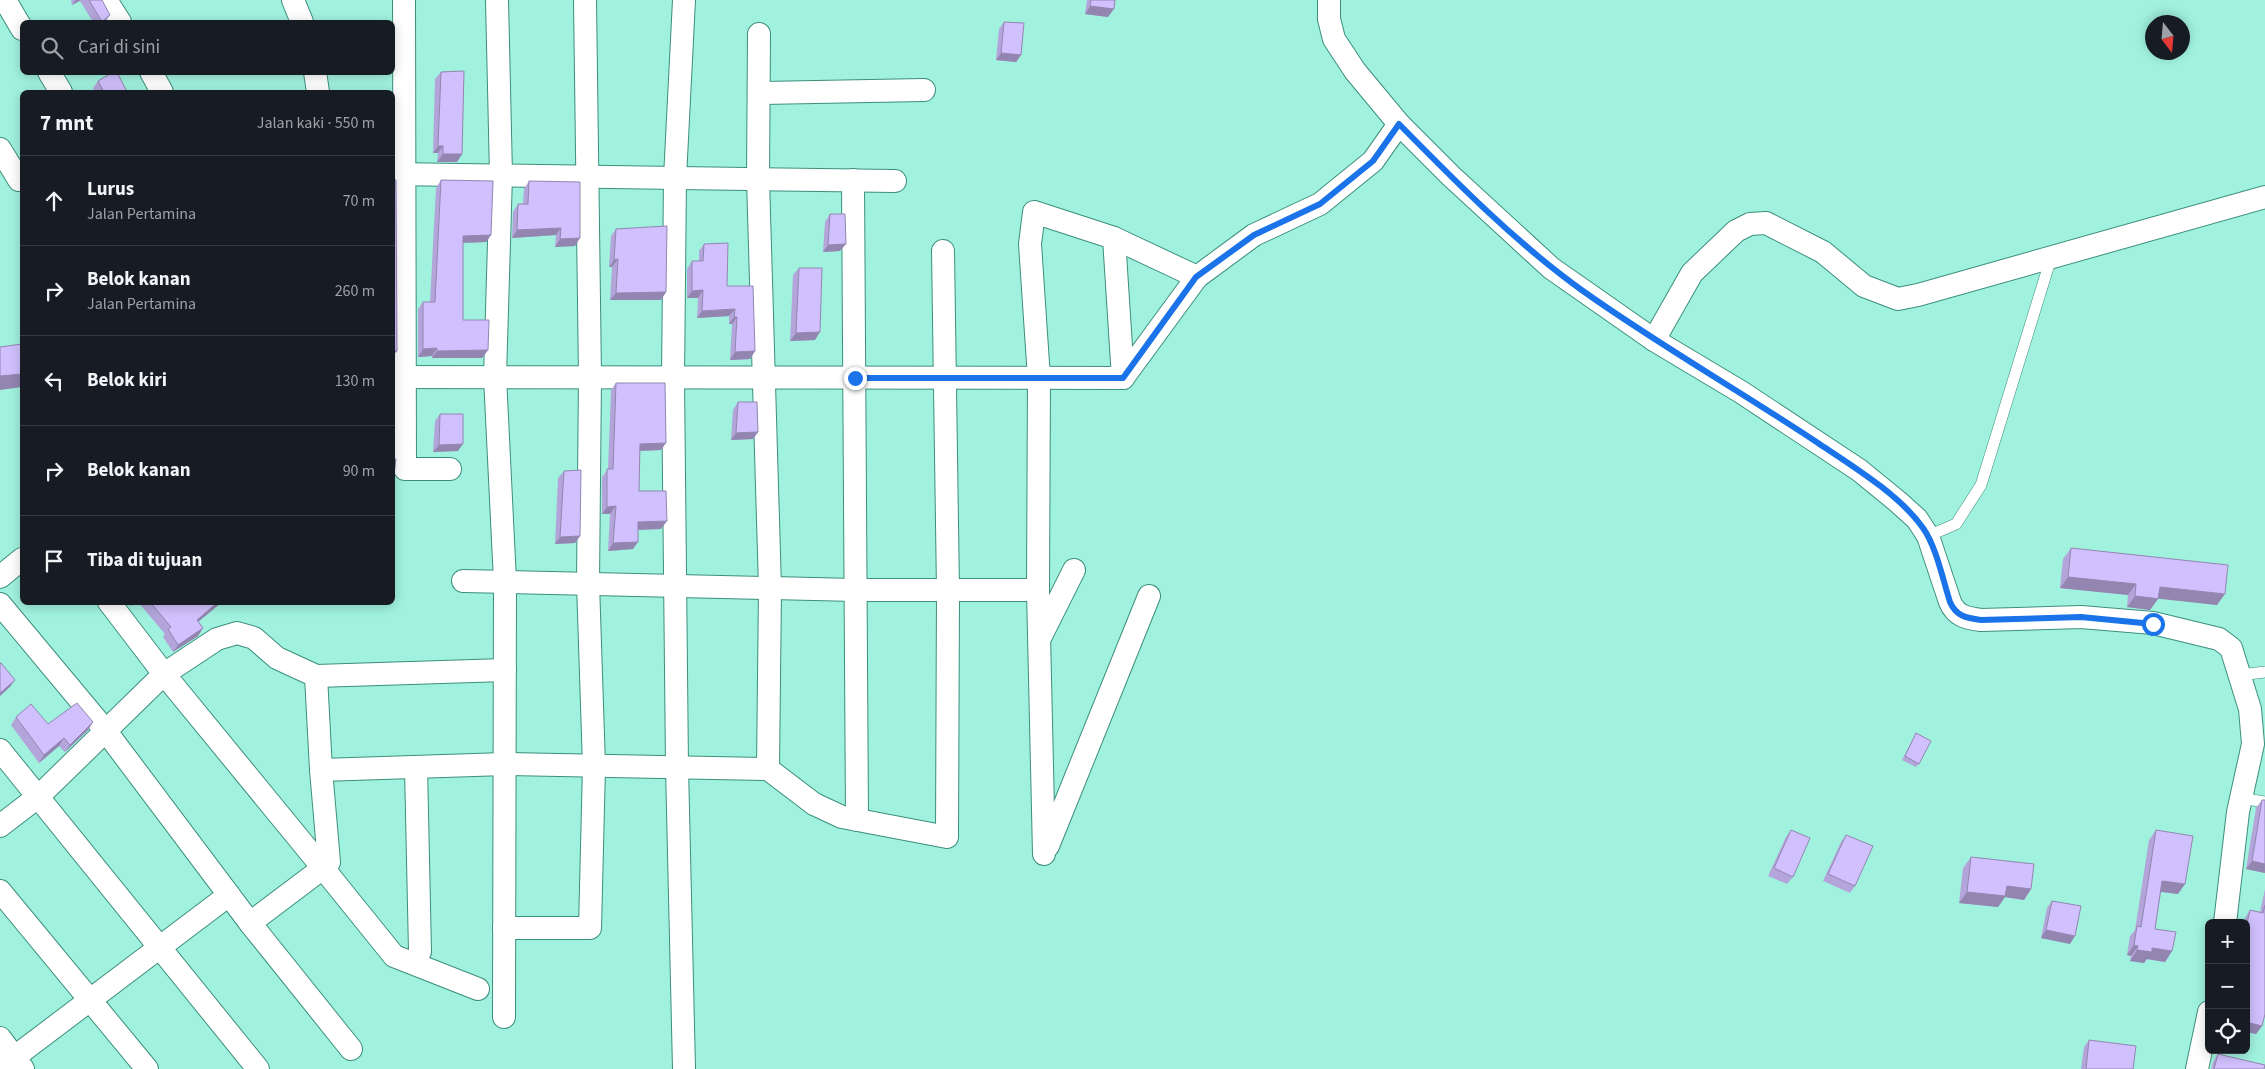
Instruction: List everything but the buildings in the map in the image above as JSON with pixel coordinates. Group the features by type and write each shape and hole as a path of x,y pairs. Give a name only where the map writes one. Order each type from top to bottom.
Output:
{"street":[{"path":"3,0 20,26"},
{"path":"106,0 119,20"},
{"path":"293,0 301,20"},
{"path":"404,0 398,174 399,377 405,469 450,469"},
{"path":"497,0 501,175 495,377 505,581 504,1016"},
{"path":"504,928 590,928 594,766 588,584 590,377 585,0"},
{"path":"684,0 675,178 673,379 677,767 684,1069"},
{"path":"1329,0 1334,39 1355,71 1399,124 1503,226 1551,268 1654,340 1741,392 1859,470 1917,519 1928,536 1953,609 1965,618 2009,620 2081,617 2153,624 2219,638 2227,643 2231,648 2250,709 2253,744 2238,812 2225,919"},
{"path":"759,34 758,179 770,588 768,769"},
{"path":"51,75 60,90"},
{"path":"153,75 161,90"},
{"path":"315,75 318,90"},
{"path":"759,93 924,90"},
{"path":"1123,378 1196,277 1254,235 1320,204 1373,161 1399,124"},
{"path":"0,150 20,179"},
{"path":"398,174 895,181"},
{"path":"853,180 858,820"},
{"path":"1654,340 1692,273 1736,231 1750,224 1766,223 1823,252 1864,286 1898,299 1918,295 2265,197"},
{"path":"1149,596 1044,854 1038,590 1039,378 1030,244 1034,212 1114,238 1196,277"},
{"path":"1114,238 1123,378"},
{"path":"320,770 505,764 768,769 814,804 842,818 947,836 948,591 943,378 943,251"},
{"path":"399,377 673,379 764,377 1123,378"},
{"path":"0,577 20,562"},
{"path":"1040,639 1074,570"},
{"path":"463,581 855,590 1038,590"},
{"path":"0,604 105,730 250,923 351,1049"},
{"path":"111,605 164,674 394,956 478,990"},
{"path":"0,826 39,796 164,674 217,639 237,633 254,638 276,658 316,676 505,670"},
{"path":"250,923 329,862 320,770 316,676"},
{"path":"0,750 258,1069"},
{"path":"416,767 420,952"},
{"path":"0,891 146,1069"},
{"path":"0,1038 12,1065 90,1000 229,895"},
{"path":"2197,1069 2205,1031"}],"lane":[{"path":"1928,536 1956,524 1981,485 2051,258"},
{"path":"2240,675 2265,672"},
{"path":"2241,798 2265,802"}],"route":[{"path":"855,378 1123,378 1196,277 1254,235 1320,204 1373,161 1399,124 1503,226 1551,268 1654,340 1741,392 1859,470 1897,501 1917,519 1928,536 1950,602 1953,609 1960,615 1965,618 1981,620 2081,617 2153,624"}]}
